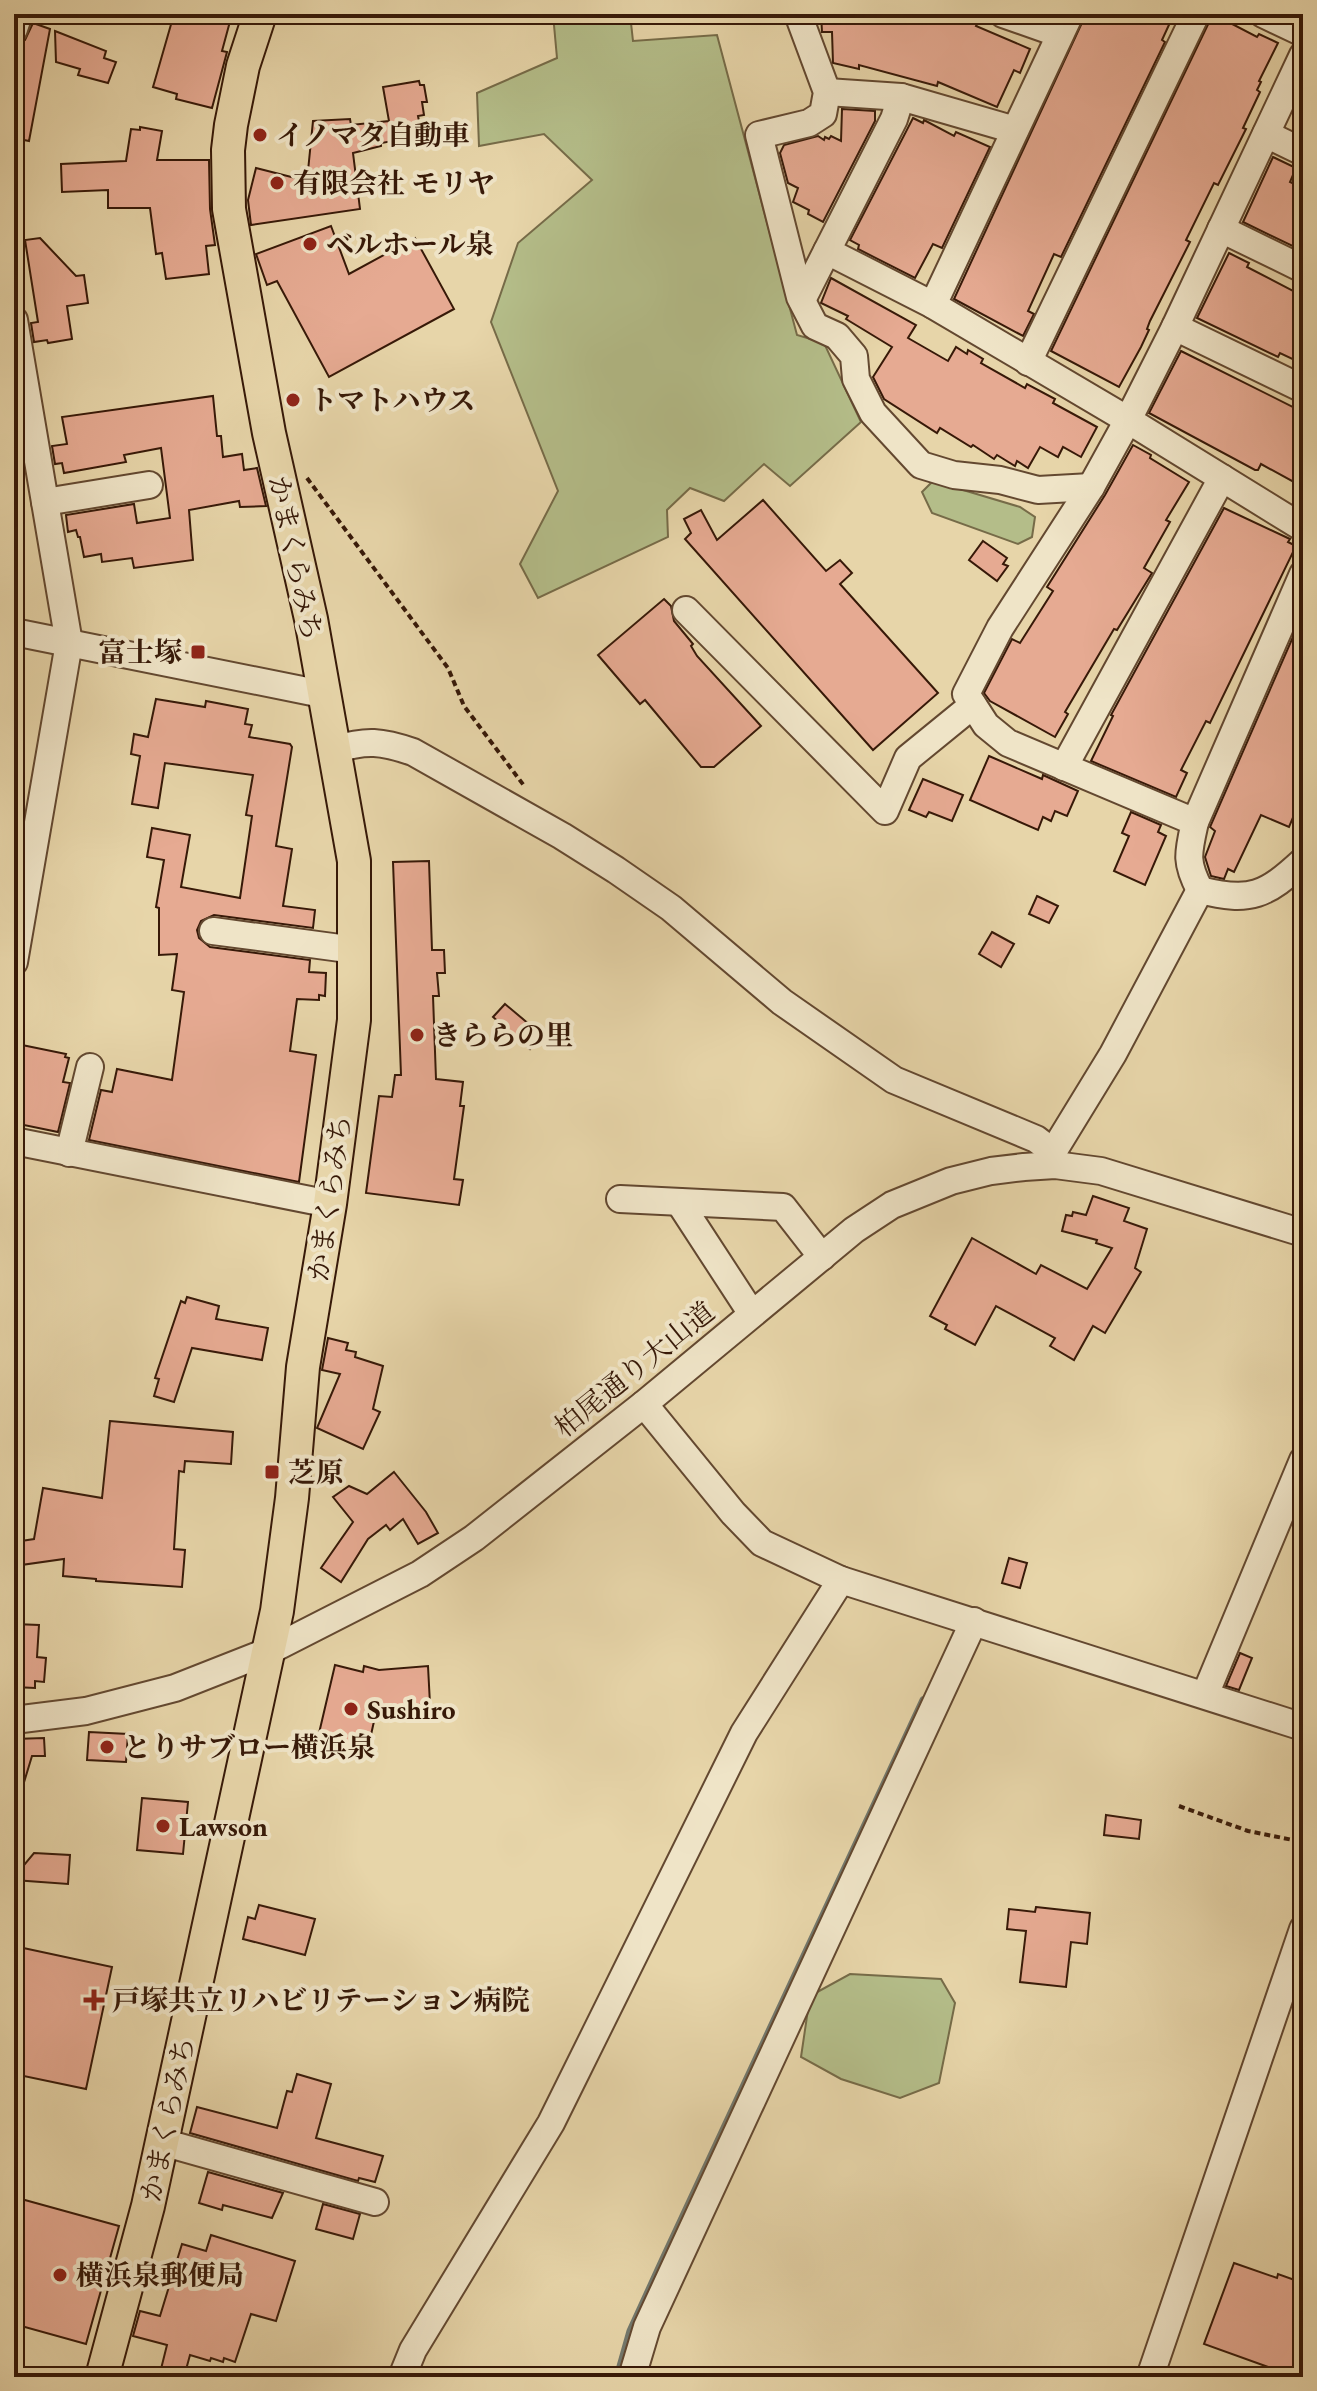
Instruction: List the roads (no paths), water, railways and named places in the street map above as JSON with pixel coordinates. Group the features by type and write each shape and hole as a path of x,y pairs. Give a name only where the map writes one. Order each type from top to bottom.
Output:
{"main road":[{"name":"かまくらみち","path":"102,2377 148,2206 269,1651 292,1498 303,1367 330,1204 354,1020 354,861 311,619 269,433 229,209 228,150 231,125 243,66 260,14"}],"street":[{"path":"14,29 19,14"},
{"path":"798,14 827,92 823,114 809,123 759,135 802,300 815,326 837,336 854,356 856,379 873,413 921,465 954,475 1000,480 1038,490 1091,487"},
{"path":"933,305 1065,24 1003,14"},
{"path":"1028,362 1196,14"},
{"path":"1263,14 1303,33"},
{"path":"1195,822 1008,743 986,725 966,694 1000,628 1091,487 1128,420 1303,55"},
{"path":"827,92 901,97 1015,130"},
{"path":"802,300 894,119 901,97"},
{"path":"1266,134 1303,152"},
{"path":"1221,229 1303,269"},
{"path":"827,251 933,305 1303,528"},
{"path":"14,320 69,643 14,962"},
{"path":"1175,327 1303,389"},
{"path":"1064,767 1222,478"},
{"path":"45,502 150,486"},
{"path":"1303,574 1195,822 1189,848 1189,870 1200,890 1223,896 1245,896 1266,892 1303,861"},
{"path":"686,610 885,811 908,758 973,705"},
{"path":"14,632 322,694"},
{"path":"335,749 363,741 386,743 413,752 562,836 671,908 782,1002 894,1080 1036,1139 1054,1159 1200,890"},
{"path":"223,938 355,950"},
{"path":"69,1153 90,1067"},
{"path":"14,1141 330,1204"},
{"name":"柏尾通り大山道","path":"14,1720 86,1711 175,1688 269,1651 420,1574 474,1538 644,1404 854,1230 892,1205 951,1181 1054,1159 1303,1233"},
{"path":"620,1199 783,1207 822,1257"},
{"path":"679,1202 752,1314"},
{"path":"644,1404 733,1513 762,1543 841,1580 1303,1727"},
{"path":"1205,1695 1303,1460"},
{"path":"402,2377 413,2350 551,2123 744,1733 841,1580"},
{"path":"632,2377 647,2327 974,1621"},
{"path":"1150,2377 1303,1929"},
{"path":"162,2142 375,2202"}],"waterway":[{"path":"617,2377 630,2331 923,1700"}],"place":[{"name":"イノマタ自動車","path":"260,135"},
{"name":"有限会社 モリヤ","path":"277,183"},
{"name":"ベルホール泉","path":"310,244"},
{"name":"トマトハウス","path":"293,400"},
{"name":"富士塚","path":"198,652"},
{"name":"きららの里","path":"417,1035"},
{"name":"芝原","path":"272,1472"},
{"name":"Sushiro","path":"351,1709"},
{"name":"とりサブロー横浜泉","path":"107,1747"},
{"name":"Lawson","path":"163,1826"},
{"name":"戸塚共立リハビリテーション病院","path":"94,2000"},
{"name":"横浜泉郵便局","path":"60,2275"}]}
